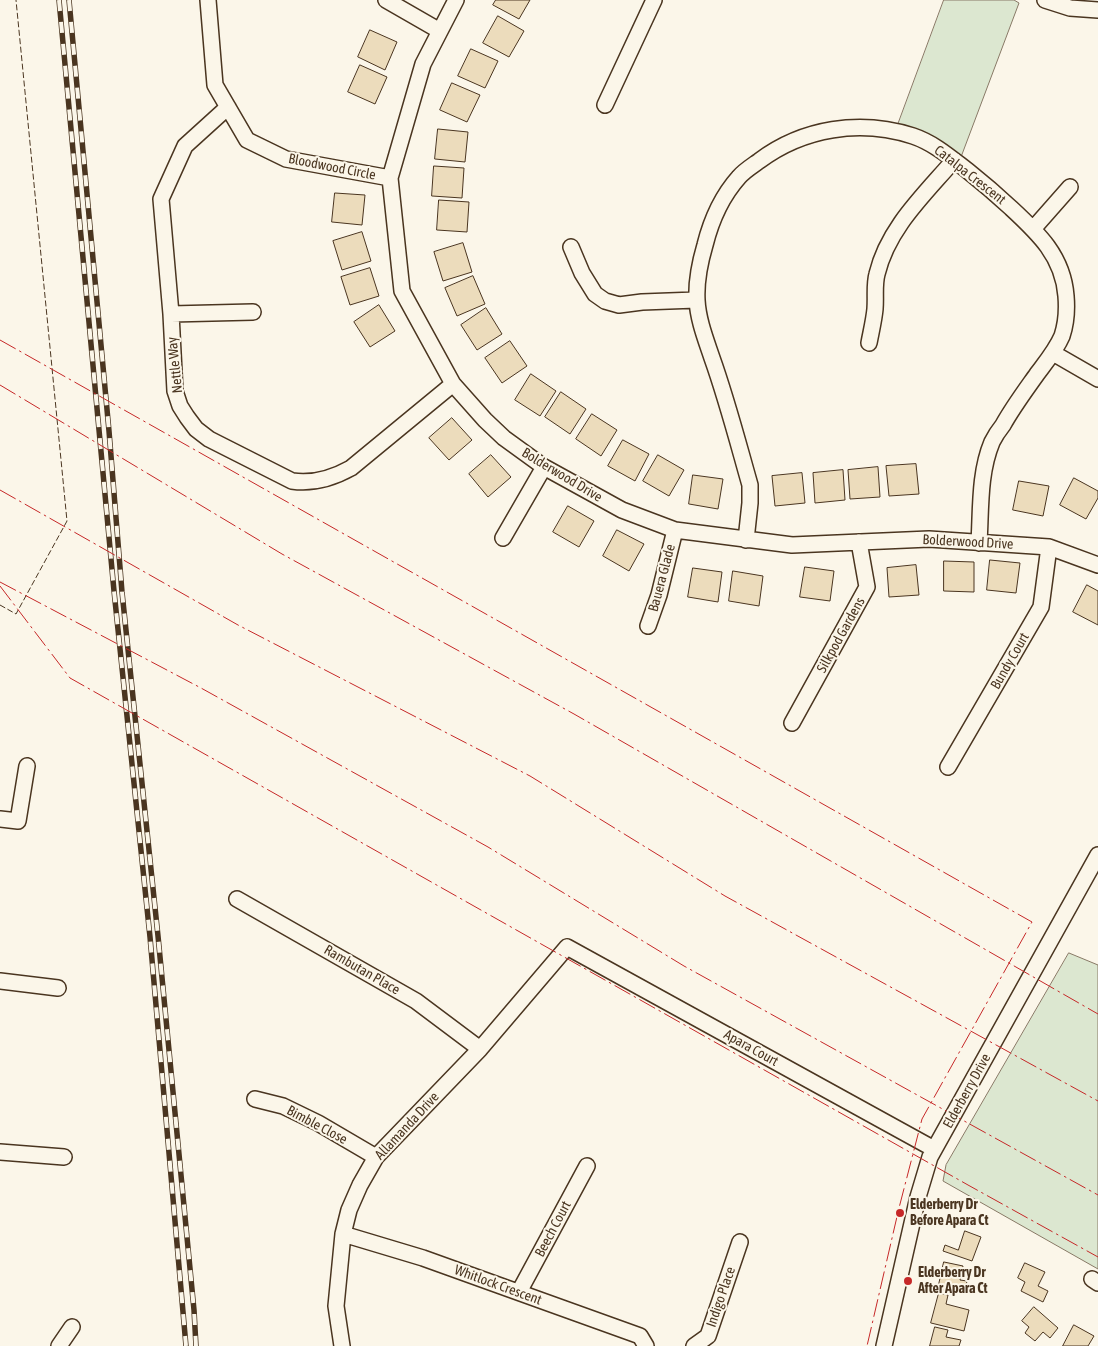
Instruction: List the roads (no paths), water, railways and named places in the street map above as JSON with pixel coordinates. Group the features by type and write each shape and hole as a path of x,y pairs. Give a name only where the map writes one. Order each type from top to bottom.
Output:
{"street":[{"name":"Bloodwood Circle","path":"208,0 215,85 247,140 286,159 390,178"},
{"path":"386,0 440,31"},
{"name":"Bolderwood Drive","path":"456,0 423,64 390,178 402,291 452,384 484,420 504,438 544,467 622,510 675,530 792,545 929,539 1049,547 1098,565"},
{"path":"605,104 654,0"},
{"path":"1045,0 1070,8 1098,10"},
{"name":"Nettle Way","path":"228,107 185,146 161,199 171,314 175,391 180,406 196,429 209,439 292,481 315,481 351,468 452,384"},
{"name":"Catalpa Crescent","path":"746,540 750,485 704,336 696,300 699,264 708,232 722,200 740,176 767,156 787,144 814,133 838,128 865,127 915,136 938,148 954,160 995,193 1033,228 1045,241 1056,259 1063,278 1066,296 1062,334 1053,353 1017,401 993,441 986,460 979,543"},
{"path":"869,343 874,310 876,276 882,255 901,222 954,160"},
{"path":"1033,228 1070,187"},
{"path":"571,247 582,273 595,294 604,301 619,305 642,302 696,300"},
{"path":"171,314 253,312"},
{"path":"1053,353 1098,379"},
{"path":"503,538 544,467"},
{"name":"Bauera Glade","path":"648,626 659,595 675,530"},
{"name":"Silkpod Gardens","path":"792,723 868,587 859,542"},
{"name":"Bundy Court","path":"948,767 1041,607 1049,547"},
{"path":"0,819 18,821 27,766"},
{"name":"Elderberry Drive","path":"884,1346 918,1196 934,1148 957,1110 1098,855"},
{"name":"Rambutan Place","path":"237,898 416,1001 480,1049"},
{"name":"Apara Court","path":"567,948 934,1148"},
{"name":"Allamanda Drive","path":"342,1346 336,1306 343,1234 360,1185 376,1157 480,1049 567,948"},
{"path":"0,981 58,988"},
{"name":"Bimble Close","path":"255,1099 283,1106 376,1157"},
{"path":"0,1152 64,1157"},
{"name":"Beech Court","path":"519,1292 587,1166"},
{"name":"Whitlock Crescent","path":"343,1234 423,1258 640,1336 646,1346"},
{"name":"Indigo Place","path":"694,1346 708,1336 740,1242"},
{"path":"59,1346 72,1327"}],"railway":[{"path":"59,0 114,591 150,937 186,1346"},
{"path":"69,0 122,592 158,936 196,1346"}],"place":[{"name":"Elderberry Dr Before Apara Ct","path":"900,1213"},
{"name":"Elderberry Dr After Apara Ct","path":"908,1281"}]}
